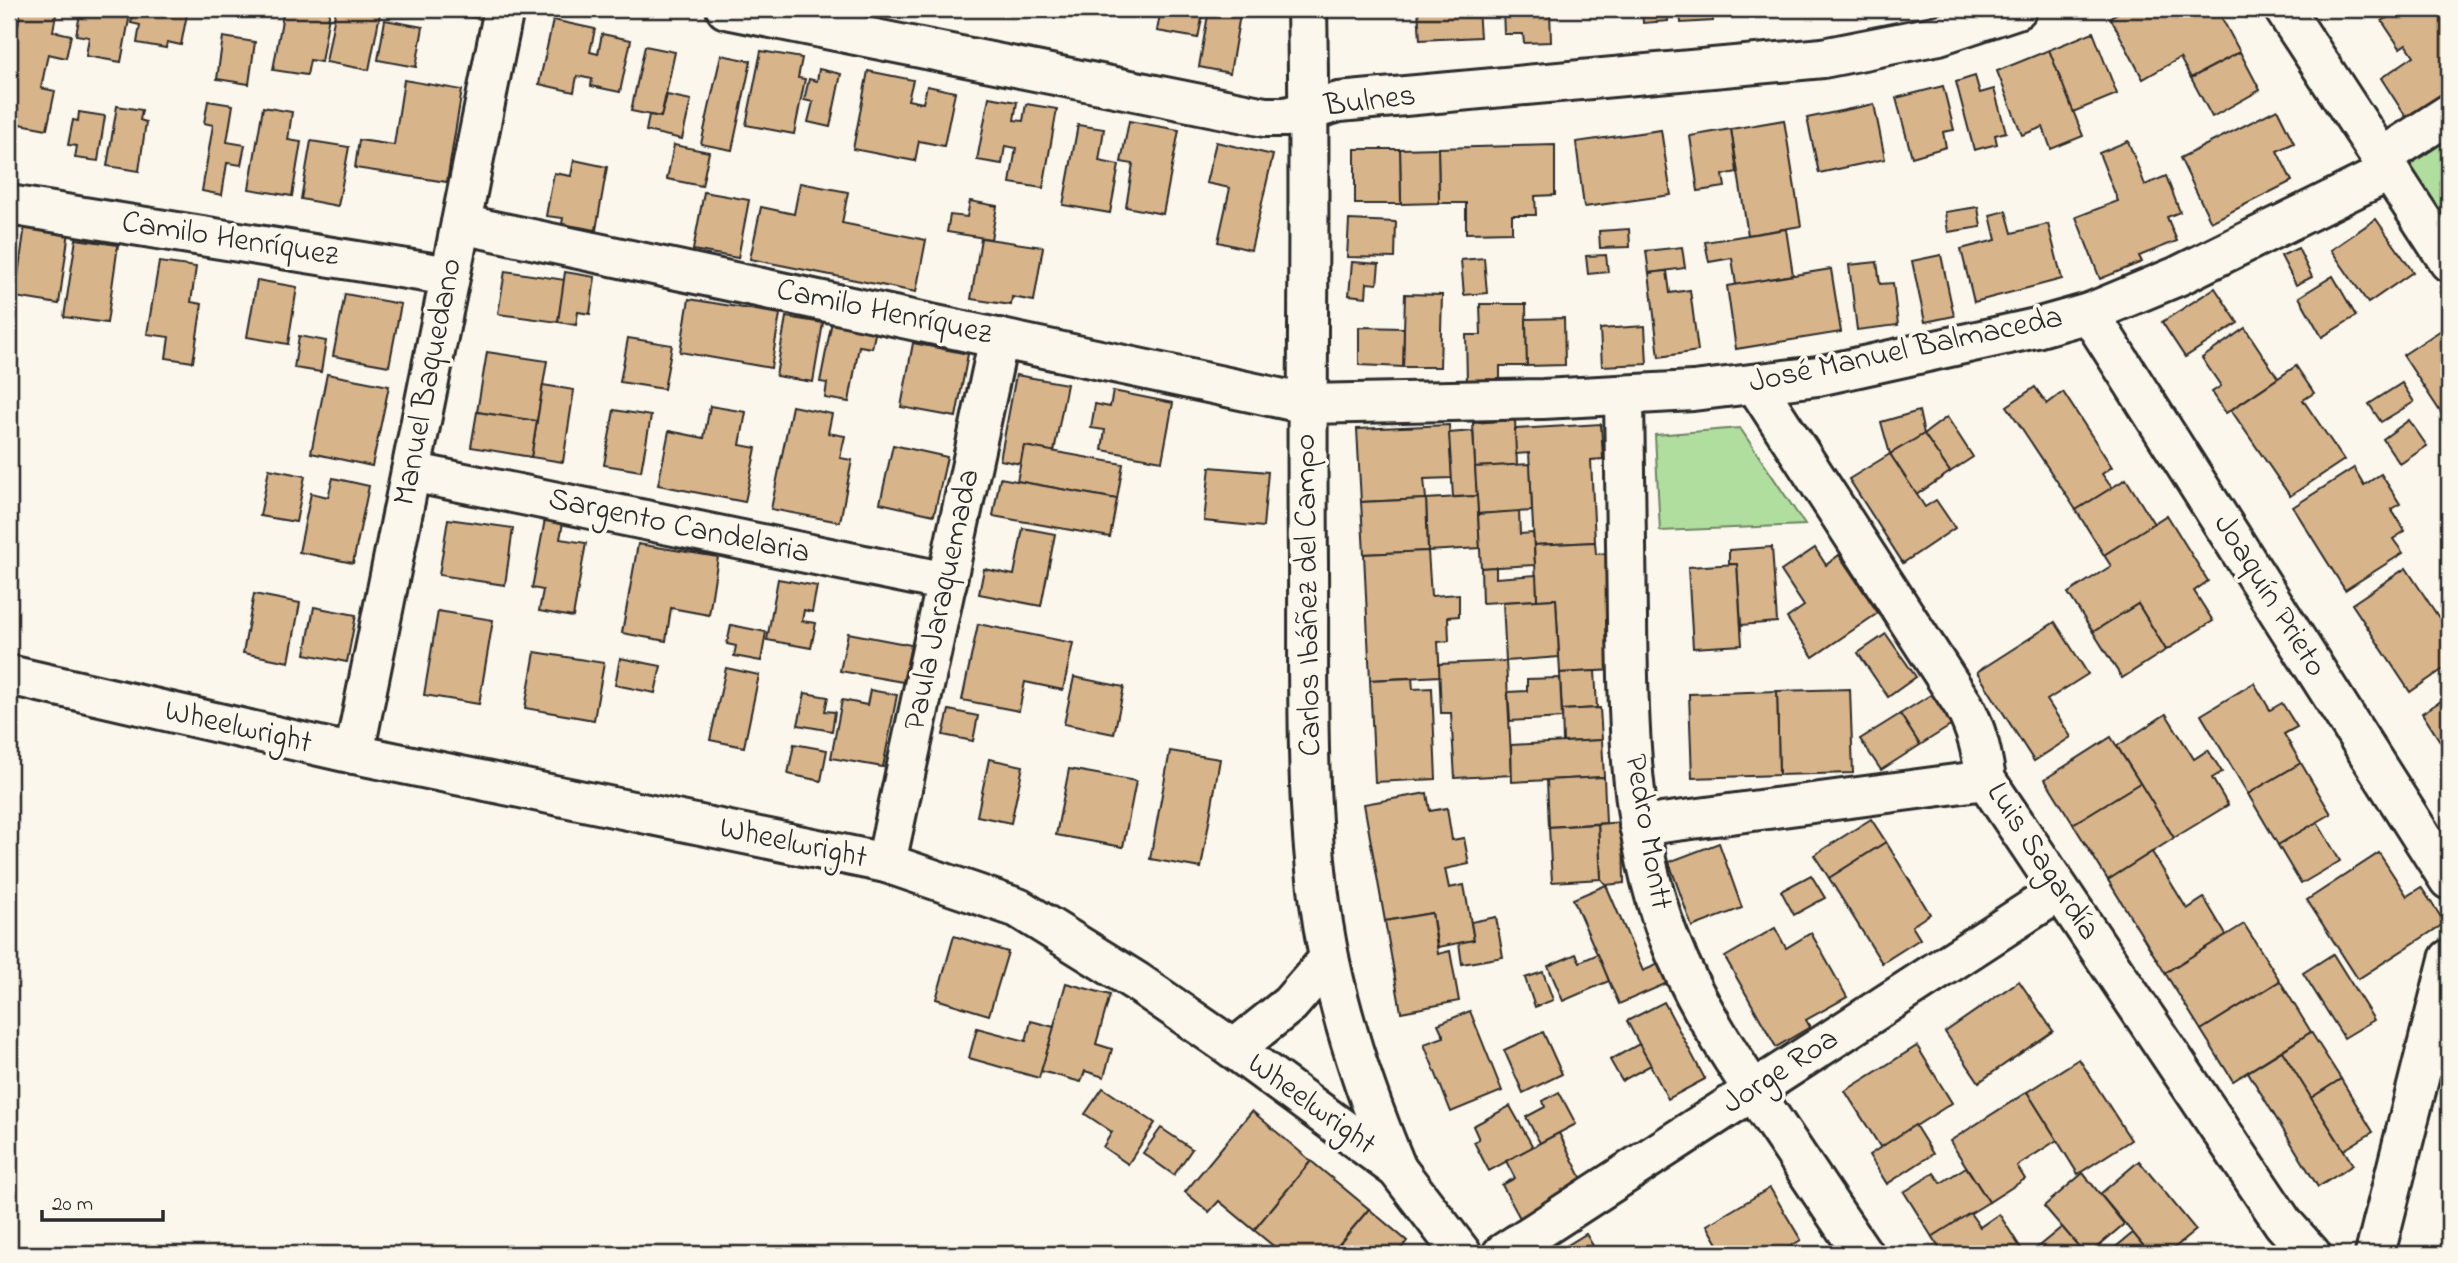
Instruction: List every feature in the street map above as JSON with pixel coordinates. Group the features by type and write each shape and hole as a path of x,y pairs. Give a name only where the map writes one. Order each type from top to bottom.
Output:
{"street":[{"name":"Manuel Baquedano","path":"354,754 504,9"},
{"name":"Bulnes","path":"726,9 782,14 1255,116 1286,117 1339,102 1823,58 1939,35 2017,9"},
{"name":"Carlos Ibáñez del Campo","path":"1307,9 1307,404 1310,744 1314,855 1329,959 1364,1083 1397,1169"},
{"path":"2284,9 2446,250"},
{"name":"José Manuel Balmaceda","path":"1307,404 1625,396 1755,384 1818,376 2036,328 2089,313 2178,276 2386,164 2449,114"},
{"name":"Camilo Henríquez","path":"9,205 450,276"},
{"name":"Camilo Henríquez","path":"461,224 1307,404"},
{"name":"Joaquín Prieto","path":"2089,313 2449,880"},
{"name":"Paula Jaraquemada","path":"886,863 999,338"},
{"name":"Luis Sagardía","path":"1755,384 1974,723 1986,780 2283,1223 2311,1254"},
{"name":"Pedro Montt","path":"1625,396 1628,708 1639,826 1657,903 1680,964 1702,1008 1753,1090 1863,1254"},
{"name":"Sargento Candelaria","path":"411,472 947,582"},
{"name":"Wheelwright","path":"9,675 354,754 886,863 1018,908 1137,982 1234,1049 1397,1169 1462,1254"},
{"path":"1639,826 1986,780"},
{"name":"Jorge Roa","path":"1502,1254 2060,891"},
{"path":"2375,1254 2449,958"},
{"path":"1234,1049 1290,1004 1329,959"}],"green space":[{"path":"2449,114 2449,241 2381,158"},
{"path":"1740,428 1805,525 1660,531 1655,435"}],"building":[{"path":"21,9 57,9 53,31 71,35 66,58 48,54 41,88 55,91 47,129 9,122 9,73"},
{"path":"81,9 131,9 121,62 86,56 89,37 76,35"},
{"path":"134,9 188,9 181,45 167,42 166,48 137,43 140,25 131,23"},
{"path":"284,9 330,9 321,62 310,60 307,75 273,70"},
{"path":"336,9 381,9 369,70 326,62"},
{"path":"452,9 483,9 481,19 451,13"},
{"path":"1055,9 1091,9 1089,16"},
{"path":"1161,9 1204,9 1198,38 1157,31"},
{"path":"1209,9 1241,9 1230,73 1199,67"},
{"path":"1418,9 1478,9 1480,37 1420,40"},
{"path":"1503,9 1550,9 1551,42 1524,43 1523,34 1504,34"},
{"path":"1642,9 1667,9 1668,21 1643,23"},
{"path":"1680,9 1712,9 1713,21 1681,23"},
{"path":"1771,9 1801,9 1773,16"},
{"path":"2125,9 2217,9 2240,52 2191,78 2180,58 2143,79 2110,17"},
{"path":"2402,9 2449,9 2449,90 2406,117 2381,78 2414,56 2406,44 2400,48 2382,21"},
{"path":"385,20 423,27 416,67 378,60"},
{"path":"553,20 595,29 590,52 598,54 602,34 631,40 620,92 591,86 592,79 577,76 574,92 539,84"},
{"path":"2093,32 2117,94 2073,112 2049,50"},
{"path":"223,37 255,42 249,84 217,79"},
{"path":"645,46 675,52 661,117 631,111"},
{"path":"2049,50 2083,136 2051,149 2043,127 2022,135 1997,71"},
{"path":"761,51 802,58 798,78 805,79 794,134 746,125"},
{"path":"2240,52 2260,90 2212,117 2191,78"},
{"path":"721,55 751,61 732,150 701,144"},
{"path":"819,69 841,74 830,127 808,122 813,102 804,100 809,79 817,81"},
{"path":"868,71 913,80 908,100 923,103 927,86 955,92 944,146 919,141 915,161 853,149"},
{"path":"1975,76 1980,93 1994,89 2006,132 1995,135 1997,144 1974,150 1956,82"},
{"path":"404,80 462,90 447,182 355,168 359,140 394,145"},
{"path":"1943,86 1954,130 1943,132 1946,147 1912,157 1896,98"},
{"path":"667,95 691,100 682,139 646,131 649,115 661,117"},
{"path":"989,97 1017,102 1014,120 1023,121 1026,104 1057,109 1043,188 1010,183 1016,148 1005,146 1002,164 977,160"},
{"path":"208,101 233,105 227,142 245,145 241,165 227,163 222,195 202,191 213,125 204,123"},
{"path":"1874,104 1885,159 1819,173 1807,118"},
{"path":"117,106 142,110 140,120 146,122 139,171 107,166"},
{"path":"263,107 292,112 288,140 301,142 292,196 249,189"},
{"path":"2277,109 2294,143 2277,151 2292,181 2211,222 2180,158"},
{"path":"79,112 105,116 98,161 75,158 77,146 68,145 73,120 78,121"},
{"path":"1784,120 1801,226 1748,235 1731,129"},
{"path":"1129,121 1179,130 1163,214 1126,207 1133,164 1121,162"},
{"path":"1078,125 1104,129 1099,161 1119,165 1110,213 1063,205"},
{"path":"1731,129 1737,172 1723,175 1725,187 1698,191 1690,136"},
{"path":"1661,130 1671,195 1584,207 1576,142"},
{"path":"311,141 349,147 338,206 301,199"},
{"path":"2128,141 2145,185 2166,176 2180,212 2167,217 2177,241 2139,256 2142,262 2100,279 2076,217 2118,201 2099,153"},
{"path":"1216,142 1273,155 1251,250 1218,242 1230,188 1206,183"},
{"path":"674,145 709,152 702,186 667,179"},
{"path":"1555,145 1555,195 1535,196 1536,215 1512,215 1512,232 1466,233 1466,203 1439,203 1438,148"},
{"path":"1438,148 1439,203 1401,204 1400,149"},
{"path":"1355,149 1400,149 1401,204 1355,204"},
{"path":"574,160 607,167 596,230 562,224 563,218 546,216 554,173 571,176"},
{"path":"800,183 848,192 842,223 926,240 916,292 750,259 761,207 794,214"},
{"path":"704,192 749,200 738,258 693,250"},
{"path":"970,201 997,206 991,239 947,232 950,215 967,217"},
{"path":"1978,207 1981,227 1948,232 1945,212"},
{"path":"2006,211 2012,233 2048,224 2062,279 1974,302 1961,249 1996,240 1990,215"},
{"path":"2376,219 2413,272 2368,303 2331,250"},
{"path":"1349,220 1396,222 1395,258 1347,257"},
{"path":"25,225 69,231 59,304 15,297"},
{"path":"1629,229 1630,247 1600,248 1599,231"},
{"path":"1786,229 1793,275 1736,285 1732,258 1709,262 1705,242"},
{"path":"981,238 1043,247 1034,301 1012,297 1011,305 971,299"},
{"path":"76,239 118,245 107,323 64,317"},
{"path":"1682,247 1685,268 1649,273 1646,251"},
{"path":"2298,248 2312,277 2296,285 2281,256"},
{"path":"1606,255 1608,272 1588,274 1586,256"},
{"path":"1941,255 1954,316 1925,322 1912,261"},
{"path":"1484,258 1487,293 1464,295 1461,260"},
{"path":"159,262 196,267 191,302 202,304 193,362 166,358 169,337 147,334"},
{"path":"1352,262 1379,264 1377,284 1367,283 1366,297 1349,295"},
{"path":"1877,262 1880,284 1893,283 1898,325 1857,330 1849,265"},
{"path":"1831,269 1841,332 1736,349 1727,286"},
{"path":"505,271 565,280 558,322 498,314"},
{"path":"1667,271 1670,293 1690,290 1698,351 1659,357 1649,273"},
{"path":"565,272 595,277 590,314 578,312 576,325 558,322"},
{"path":"2333,276 2356,316 2322,337 2299,297"},
{"path":"257,280 297,287 288,344 247,337"},
{"path":"2215,288 2238,323 2185,357 2162,322"},
{"path":"345,294 401,304 389,366 333,356"},
{"path":"1405,294 1442,295 1440,367 1403,367"},
{"path":"689,299 780,314 771,368 680,352"},
{"path":"1480,304 1526,304 1527,366 1500,366 1500,380 1467,381 1466,335 1481,335"},
{"path":"786,317 823,323 813,382 776,376"},
{"path":"1564,318 1565,365 1527,366 1526,319"},
{"path":"832,321 876,329 872,348 859,346 849,402 825,398 827,383 820,382"},
{"path":"2449,325 2449,425 2403,355"},
{"path":"1645,326 1647,364 1602,366 1600,329"},
{"path":"1359,327 1404,328 1403,367 1359,365"},
{"path":"2245,328 2278,378 2226,413 2212,392 2221,386 2202,358"},
{"path":"299,336 326,341 321,372 294,368"},
{"path":"628,338 672,345 664,389 620,382"},
{"path":"913,343 968,354 956,417 901,407"},
{"path":"487,352 547,361 537,421 477,412"},
{"path":"2296,366 2314,393 2303,400 2344,460 2290,496 2231,410"},
{"path":"327,374 389,386 372,466 311,453"},
{"path":"1016,375 1067,384 1054,452 1024,446 1021,464 1000,460"},
{"path":"2402,383 2414,402 2381,422 2369,404"},
{"path":"543,385 574,390 563,462 531,457"},
{"path":"2035,387 2047,404 2063,392 2112,467 2102,474 2112,488 2076,510 2007,406"},
{"path":"1113,391 1173,403 1162,461 1102,450 1105,430 1091,428 1095,404 1110,407"},
{"path":"710,406 746,412 740,445 756,448 745,502 658,485 669,431 704,438"},
{"path":"792,406 832,414 828,433 845,436 840,458 852,460 840,522 771,509"},
{"path":"614,410 651,416 641,471 604,465"},
{"path":"1919,411 1924,434 1890,454 1881,422"},
{"path":"477,412 537,421 531,457 471,447"},
{"path":"1947,417 1973,457 1950,472 1924,434"},
{"path":"1515,420 1517,465 1475,467 1473,423"},
{"path":"2409,420 2427,446 2400,464 2383,439"},
{"path":"1601,424 1603,459 1591,460 1595,542 1534,545 1529,453 1516,454 1515,429"},
{"path":"1449,425 1452,478 1424,479 1426,499 1361,502 1357,429"},
{"path":"1473,431 1477,496 1453,497 1449,433"},
{"path":"1924,434 1950,472 1916,495 1890,454"},
{"path":"893,445 947,457 934,515 880,503"},
{"path":"1024,446 1123,464 1117,499 1017,481"},
{"path":"1890,454 1925,507 1936,500 1955,528 1903,563 1849,479"},
{"path":"1530,464 1532,511 1478,514 1475,467"},
{"path":"1210,467 1268,472 1263,527 1204,521"},
{"path":"2354,468 2364,485 2381,474 2400,504 2391,509 2405,531 2393,539 2403,553 2345,590 2293,507"},
{"path":"269,469 305,476 296,522 260,516"},
{"path":"333,478 369,486 353,563 299,552 311,493 328,497"},
{"path":"1000,478 1117,499 1110,537 993,516"},
{"path":"2126,479 2154,524 2104,555 2076,510"},
{"path":"1477,496 1480,548 1428,551 1426,499"},
{"path":"1426,499 1428,551 1364,554 1361,502"},
{"path":"1519,511 1520,534 1533,533 1535,565 1481,568 1478,514"},
{"path":"546,514 564,517 560,539 586,543 573,617 539,611 543,590 532,588"},
{"path":"2167,515 2208,581 2194,591 2213,621 2166,650 2138,604 2093,632 2068,593 2111,566 2104,555"},
{"path":"448,519 513,528 505,585 439,575"},
{"path":"1023,528 1055,534 1041,606 979,594 984,569 1014,575"},
{"path":"1595,542 1596,554 1608,553 1614,670 1560,673 1556,599 1537,600 1534,545"},
{"path":"638,544 718,557 709,615 671,608 666,641 622,633"},
{"path":"1772,547 1777,622 1741,625 1737,564 1729,564 1729,550"},
{"path":"1815,548 1826,565 1839,555 1878,613 1813,657 1787,618 1804,606 1781,571"},
{"path":"1428,551 1431,596 1459,594 1459,616 1448,617 1449,641 1438,642 1440,676 1370,680 1364,554"},
{"path":"1737,564 1742,645 1693,648 1688,567"},
{"path":"1496,567 1496,578 1536,575 1537,600 1482,603 1481,568"},
{"path":"2406,568 2449,633 2449,665 2410,692 2352,604"},
{"path":"778,579 817,586 812,612 804,610 802,621 816,623 811,648 767,640"},
{"path":"254,594 300,603 289,662 243,653"},
{"path":"1556,599 1559,657 1506,661 1503,602"},
{"path":"2138,604 2166,650 2122,678 2093,632"},
{"path":"314,607 356,615 347,662 305,654"},
{"path":"438,611 493,620 479,704 424,695"},
{"path":"2055,622 2088,674 2047,700 2071,737 2034,761 1977,672"},
{"path":"978,624 1073,643 1063,690 1025,682 1019,711 962,700"},
{"path":"731,625 766,632 761,661 734,656 736,646 727,644"},
{"path":"848,633 911,645 903,682 840,671"},
{"path":"1886,634 1916,677 1888,697 1858,653"},
{"path":"535,652 604,663 594,720 525,708"},
{"path":"620,658 661,666 655,693 615,685"},
{"path":"1506,661 1512,775 1455,778 1451,713 1441,713 1439,664"},
{"path":"726,668 759,675 744,747 710,740"},
{"path":"1595,671 1597,708 1562,710 1560,673"},
{"path":"1074,677 1124,687 1114,734 1064,724"},
{"path":"1412,678 1413,689 1432,688 1436,779 1375,782 1370,680"},
{"path":"1560,678 1562,718 1510,721 1508,692 1527,691 1527,679"},
{"path":"2254,683 2270,710 2282,703 2297,727 2284,734 2301,763 2248,794 2201,715"},
{"path":"1850,689 1853,773 1779,775 1777,691"},
{"path":"870,690 897,695 883,767 831,758 842,700 867,705"},
{"path":"1777,691 1779,775 1692,778 1689,694"},
{"path":"805,693 828,697 825,711 835,712 832,731 798,725"},
{"path":"1932,694 1952,725 1920,745 1900,714"},
{"path":"2449,696 2449,755 2422,713"},
{"path":"1600,708 1602,740 1563,742 1562,710"},
{"path":"949,710 978,716 973,741 943,735"},
{"path":"1900,714 1920,745 1881,770 1860,739"},
{"path":"2166,714 2194,759 2208,750 2222,772 2212,778 2228,805 2174,838 2117,746"},
{"path":"2111,737 2140,783 2073,824 2045,779"},
{"path":"1602,740 1604,777 1512,782 1511,745"},
{"path":"794,744 827,750 821,781 788,774"},
{"path":"1170,751 1220,759 1201,868 1150,859"},
{"path":"989,759 1023,766 1011,823 977,816"},
{"path":"2301,763 2331,814 2278,845 2248,794"},
{"path":"1069,769 1136,781 1123,847 1056,835"},
{"path":"1604,777 1606,823 1549,827 1547,780"},
{"path":"2140,783 2174,838 2108,880 2073,824"},
{"path":"1427,793 1430,811 1447,808 1452,840 1464,838 1469,864 1445,869 1449,888 1464,885 1474,940 1438,947 1432,913 1385,921 1364,804"},
{"path":"1871,819 1886,842 1829,878 1814,855"},
{"path":"1623,822 1624,883 1606,885 1601,879 1598,824"},
{"path":"2317,822 2340,861 2301,884 2278,845"},
{"path":"1598,824 1601,879 1552,882 1549,827"},
{"path":"1886,842 1930,914 1912,926 1920,939 1882,963 1829,878"},
{"path":"1719,843 1742,908 1692,927 1669,862"},
{"path":"2152,852 2187,909 2204,898 2226,935 2165,973 2108,880"},
{"path":"2379,853 2407,896 2421,887 2445,923 2358,979 2307,900"},
{"path":"1811,875 1825,898 1794,915 1781,891"},
{"path":"1606,885 1643,971 1663,962 1672,981 1619,1004 1573,899"},
{"path":"1432,913 1438,954 1450,951 1459,1001 1401,1012 1385,921"},
{"path":"1496,917 1503,957 1462,964 1459,943 1474,940 1471,922"},
{"path":"2244,924 2280,981 2201,1030 2165,973"},
{"path":"1775,928 1786,948 1811,933 1847,997 1806,1020 1810,1027 1776,1047 1725,957"},
{"path":"954,936 1008,952 989,1015 936,999"},
{"path":"1576,954 1580,962 1598,954 1609,981 1563,1001 1548,966"},
{"path":"2333,954 2374,1020 2344,1038 2303,973"},
{"path":"1543,972 1553,1000 1535,1007 1525,978"},
{"path":"2019,981 2053,1031 1979,1082 1945,1032"},
{"path":"2280,981 2311,1032 2233,1081 2201,1030"},
{"path":"1066,983 1110,995 1096,1044 1112,1049 1104,1077 1085,1071 1081,1082 1041,1071"},
{"path":"1664,1002 1705,1079 1668,1099 1627,1021"},
{"path":"1470,1011 1502,1091 1451,1112 1424,1044 1444,1037 1438,1024"},
{"path":"1031,1021 1054,1027 1039,1078 969,1058 977,1028 1026,1041"},
{"path":"1543,1032 1562,1074 1523,1093 1504,1050"},
{"path":"2311,1032 2341,1079 2311,1098 2282,1051"},
{"path":"1639,1044 1651,1065 1622,1081 1610,1060"},
{"path":"1917,1046 1952,1103 1881,1148 1845,1091"},
{"path":"2282,1051 2353,1165 2318,1187 2248,1072"},
{"path":"2079,1059 2131,1140 2078,1174 2027,1092"},
{"path":"2341,1079 2373,1132 2344,1150 2311,1098"},
{"path":"1103,1088 1155,1123 1128,1164 1103,1147 1112,1132 1085,1114"},
{"path":"1559,1092 1576,1124 1540,1143 1526,1117 1545,1107 1543,1101"},
{"path":"2027,1092 2057,1140 2017,1166 2025,1179 1989,1202 1950,1141"},
{"path":"1510,1106 1533,1147 1489,1171 1474,1142 1479,1139 1473,1126"},
{"path":"1252,1111 1311,1161 1254,1230 1219,1201 1209,1212 1185,1192"},
{"path":"1915,1125 1933,1154 1887,1184 1869,1155"},
{"path":"1161,1128 1192,1149 1174,1175 1143,1153"},
{"path":"1559,1133 1585,1185 1521,1220 1502,1185 1515,1178 1506,1161"},
{"path":"1311,1161 1369,1209 1331,1254 1283,1254 1254,1230"},
{"path":"2139,1161 2196,1230 2167,1254 2150,1254 2100,1194"},
{"path":"1966,1167 1989,1202 1932,1237 1904,1192 1934,1173 1941,1183"},
{"path":"2083,1173 2124,1224 2089,1254 2085,1254 2044,1206"},
{"path":"1770,1188 1801,1240 1777,1254 1724,1254 1707,1225"},
{"path":"1369,1209 1407,1241 1397,1254 1331,1254"},
{"path":"1970,1213 1980,1227 1999,1214 2022,1250 2015,1254 1943,1254 1932,1237"},
{"path":"2449,1214 2449,1236 2444,1235"},
{"path":"2062,1227 2085,1254 2029,1254"},
{"path":"2133,1233 2150,1254 2107,1254"},
{"path":"1586,1234 1598,1254 1553,1254"}]}
